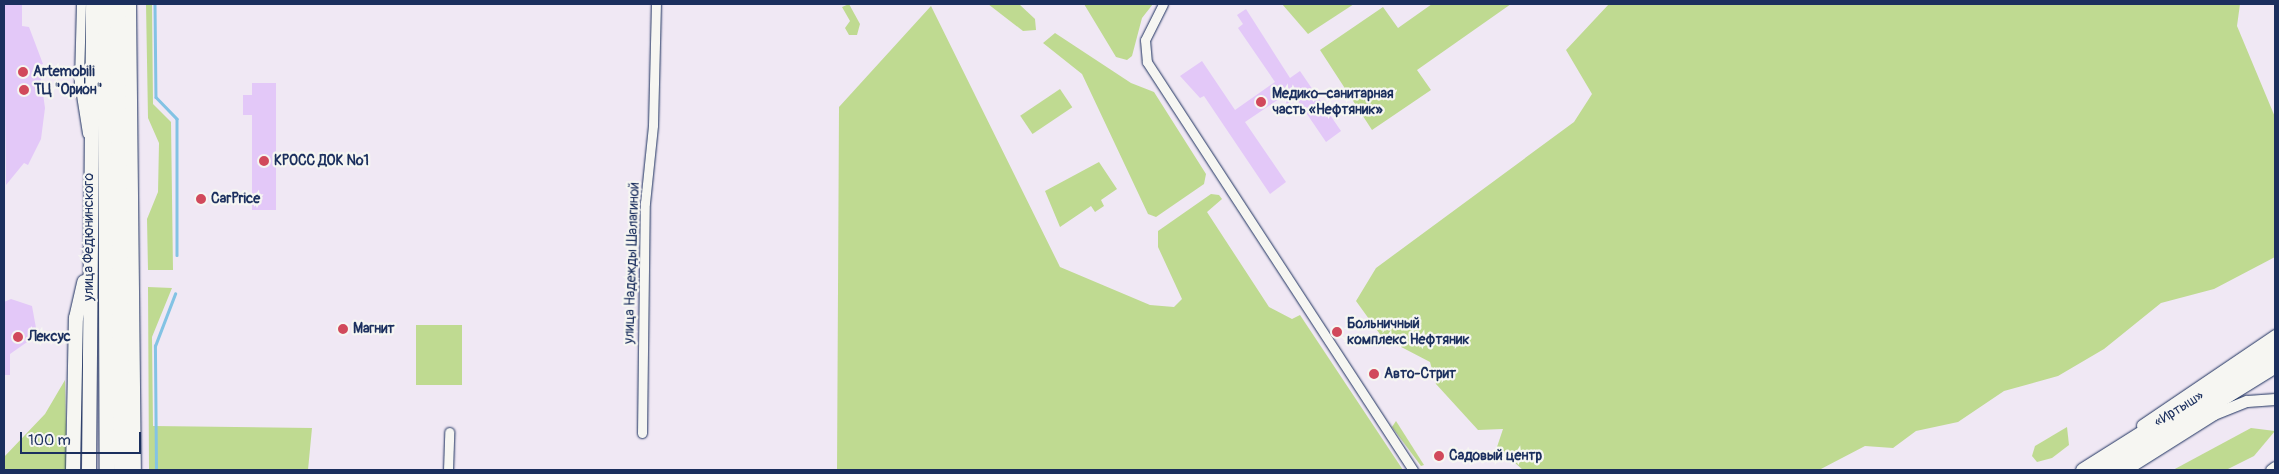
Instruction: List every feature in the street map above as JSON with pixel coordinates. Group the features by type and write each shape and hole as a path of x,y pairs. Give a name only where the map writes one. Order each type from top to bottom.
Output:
{"highway":[{"name":"улица Федюнинского","path":"105,4 112,379"},
{"name":"улица Федюнинского","path":"112,379 117,4"},
{"name":"«Иртыш»","path":"2083,470 2275,349"},
{"name":"«Иртыш»","path":"2105,470 2275,365"},
{"path":"108,470 112,379"},
{"path":"112,379 121,470"}],"main road":[{"name":"улица Федюнинского","path":"90,470 89,140 93,4"},
{"path":"128,4 134,470"},
{"path":"73,470 76,318 89,267"}],"street":[{"path":"81,4 79,82 89,140"},
{"name":"улица Надежды Шалагиной","path":"642,433 645,203 654,125 656,4"},
{"path":"1163,4 1147,32 1147,62 1414,470"},
{"path":"2116,448 2168,406 2275,335"},
{"path":"2125,470 2214,414 2247,401 2275,399"},
{"path":"448,432 448,470"},
{"path":"2271,470 2275,467"}],"green space":[{"path":"146,4 152,4 153,104 171,122 173,270 148,270 147,219 158,192 159,143 148,118"},
{"path":"849,4 860,24 857,35 849,35 845,28 850,21 842,7"},
{"path":"988,4 1019,4 1035,19 1036,30 1023,31"},
{"path":"1084,4 1153,4 1142,18 1132,56 1127,60 1116,57"},
{"path":"1282,4 1354,4 1308,34"},
{"path":"1432,4 1511,4 1417,70 1431,90 1372,130 1320,50 1383,7 1398,28"},
{"path":"1609,4 2240,4 2237,26 2275,117 2275,257 2214,289 2161,303 2104,349 2058,376 2004,391 1958,422 1916,431 1893,448 1865,446 1819,470 1523,470 1497,447 1503,429 1478,430 1436,384 1430,362 1382,337 1356,301 1376,268 1574,122 1592,94 1566,50"},
{"path":"931,6 1060,267 1150,305 1174,307 1182,299 1158,247 1158,231 1211,194 1219,195 1222,199 1207,212 1269,307 1292,319 1300,315 1403,470 837,470 839,107"},
{"path":"1055,33 1131,83 1154,92 1206,174 1204,184 1156,217 1148,214 1082,74 1043,43"},
{"path":"1060,89 1072,107 1033,134 1020,116"},
{"path":"1099,162 1117,189 1101,200 1104,206 1095,212 1091,206 1060,227 1045,191"},
{"path":"148,287 172,288 152,337 153,426 312,428 308,470 149,470"},
{"path":"416,325 462,325 462,385 416,385"},
{"path":"65,380 67,470 4,470 4,457 45,414"},
{"path":"1396,421 1424,465 1421,466 1392,427"},
{"path":"2067,427 2069,445 2052,458 2037,462 2032,456 2035,446"},
{"path":"2251,428 2275,431 2254,456 2226,470 2173,470"}],"building":[{"name":"ТЦ \"Орион\"","path":"4,4 22,4 22,26 29,27 43,64 39,65 45,108 41,139 28,165 24,163 6,185"},
{"name":"Медико–санитарная часть «Нефтяник»","path":"1246,9 1290,78 1300,71 1341,131 1326,142 1296,98 1287,104 1282,97 1245,122 1286,182 1270,194 1204,96 1200,98 1180,76 1202,61 1235,110 1275,82 1238,28 1243,24 1237,15"},
{"name":"КРОСС ДОК №1","path":"252,83 276,83 276,210 252,210 252,115 243,115 243,95 252,95"},
{"name":"Лексус","path":"11,299 32,306 36,328 30,340 10,354 10,375 4,375 4,302"}],"waterway":[{"path":"155,4 156,97 177,119 177,255"},
{"path":"156,470 155,346 175,294"}],"place":[{"name":"Artemobili","path":"23,72"},
{"name":"ТЦ \"Орион\"","path":"24,90"},
{"name":"Медико–санитарная часть «Нефтяник»","path":"1261,102"},
{"name":"КРОСС ДОК №1","path":"264,161"},
{"name":"CarPrice","path":"201,199"},
{"name":"Магнит","path":"343,329"},
{"name":"Больничный комплекс Нефтяник","path":"1337,332"},
{"name":"Лексус","path":"18,337"},
{"name":"Авто-Стрит","path":"1374,374"},
{"name":"Садовый центр","path":"1439,456"}]}
